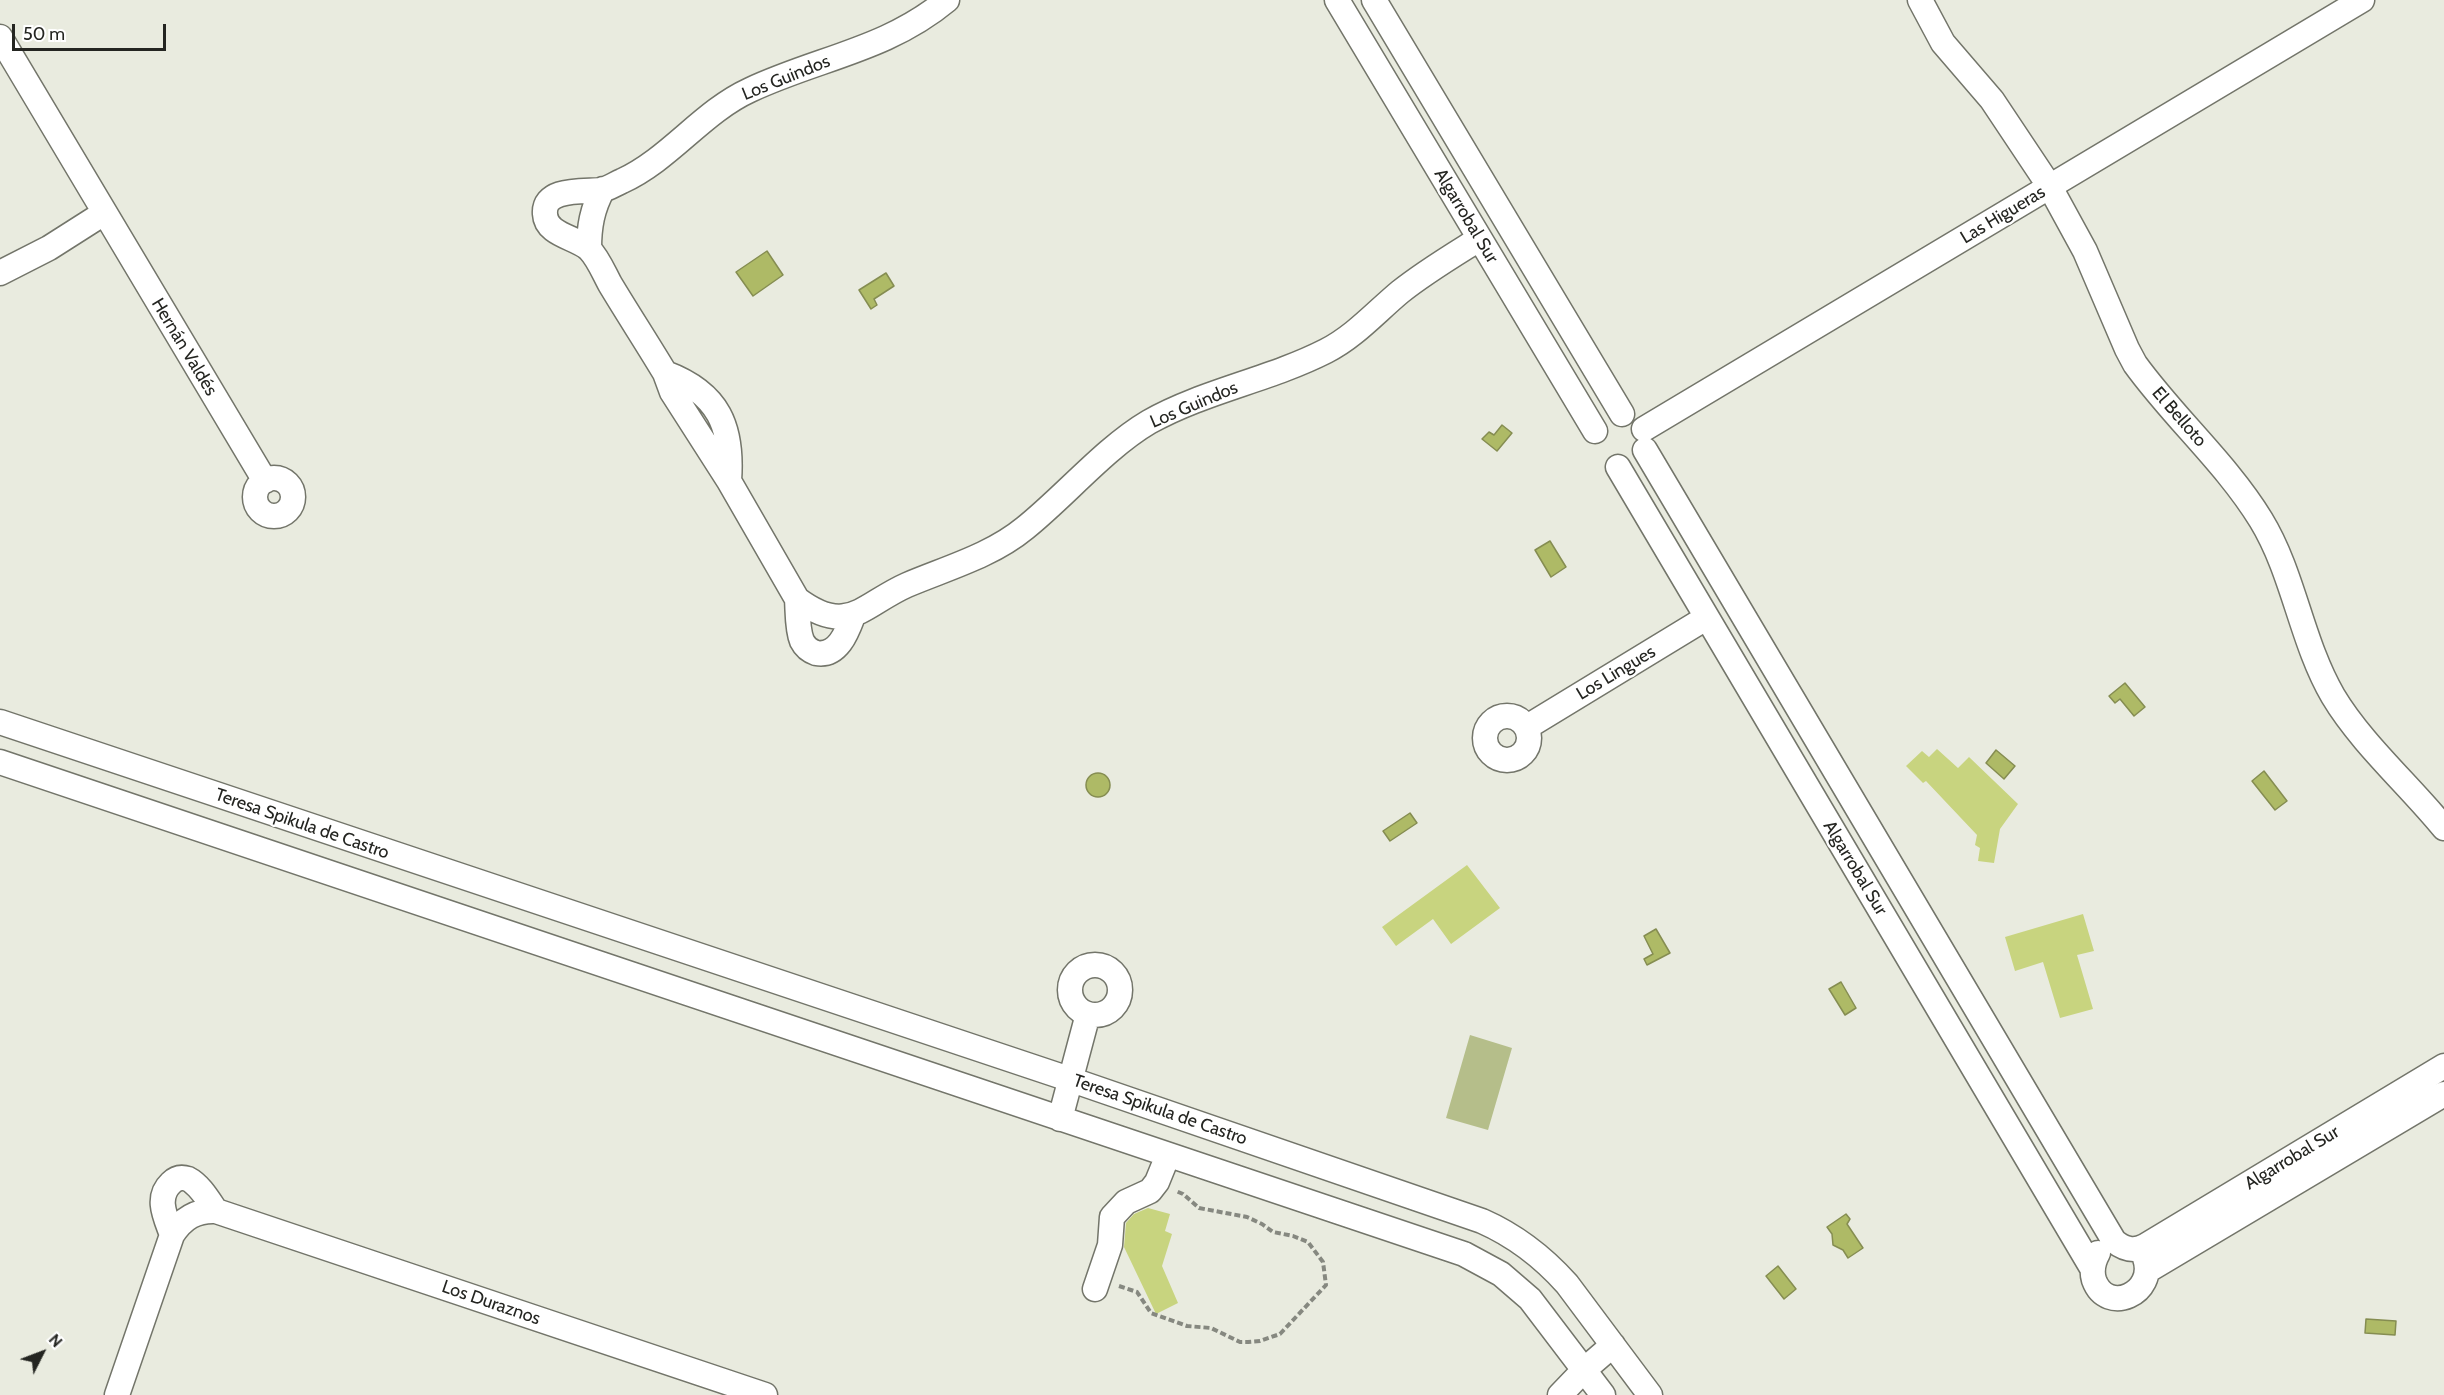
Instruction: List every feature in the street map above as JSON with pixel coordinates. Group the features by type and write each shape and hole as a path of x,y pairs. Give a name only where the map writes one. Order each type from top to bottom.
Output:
{"street":[{"name":"Los Guindos","path":"947,0 926,17 895,35 770,81 740,95 717,110 652,164 603,189 562,193 551,199 545,209 546,221 550,226 589,249 665,373 695,388 719,416 730,442 729,482 797,599 802,640 808,649 814,652 830,651 837,646 853,616 906,586 1003,544 1024,529 1147,423 1328,350 1358,330 1429,271 1479,239"},
{"name":"Algarrobal Sur","path":"1337,0 1602,452 1706,618 2092,1268 2097,1288 2105,1295 2115,1298 2127,1296 2138,1290 2143,1285 2148,1271 2444,1094"},
{"name":"Algarrobal Sur","path":"1374,0 1622,414"},
{"name":"El Belloto","path":"1920,0 1943,43 1997,107 2050,187 2085,250 2117,327 2136,364 2231,478 2262,522 2292,590 2321,670 2334,696 2359,731 2444,828"},
{"name":"Las Higueras","path":"1645,440 2050,187 2362,0"},
{"name":"Hernán Valdés","path":"0,37 265,481"},
{"path":"589,249 591,218 595,202 603,189"},
{"path":"0,273 49,248 104,213"},
{"path":"1622,414 1635,418 1645,440 1631,465 1602,452 1606,418 1622,414"},
{"name":"Algarrobal Sur","path":"1645,440 2114,1241"},
{"path":"797,599 824,614 853,616"},
{"name":"Los Lingues","path":"1527,727 1706,618"},
{"name":"Teresa Spikula de Castro","path":"0,722 604,926 1072,1080 1464,1214 1500,1229 1535,1252 1552,1267 1650,1395"},
{"name":"Teresa Spikula de Castro","path":"0,762 1442,1246 1485,1264 1501,1274 1530,1299 1603,1395"},
{"path":"591,961 604,926"},
{"path":"1060,1119 1088,1014"},
{"name":"Algarrobal Sur","path":"2139,1249 2444,1066"},
{"path":"1096,1284 1110,1245 1112,1217 1126,1202 1150,1191 1168,1155"},
{"path":"172,1235 162,1201 168,1186 174,1180 189,1180 200,1189 216,1211"},
{"path":"117,1395 172,1235 183,1221 191,1216 199,1212 216,1211"},
{"name":"Los Duraznos","path":"216,1211 765,1395"},
{"path":"2092,1268 2099,1252 2114,1241 2127,1249 2139,1249 2144,1255 2148,1271"},
{"path":"1560,1395 1613,1345"}],"path":[{"path":"1096,1284 1137,1292 1150,1313 1187,1326 1211,1328 1240,1342 1260,1341 1280,1334 1326,1285 1323,1262 1308,1242 1273,1232 1247,1217 1199,1208 1183,1194 1155,1185"}],"shaded area":[{"path":"767,251 783,275 753,296 736,272"},
{"path":"886,273 894,286 874,299 877,305 871,309 859,290"},
{"path":"1502,425 1512,433 1497,451 1482,439 1489,432 1494,435"},
{"path":"1550,541 1566,567 1551,577 1535,550"},
{"path":"2125,683 2145,707 2134,716 2120,699 2115,703 2109,696"},
{"path":"1996,750 2015,766 2004,779 1986,763"},
{"path":"2264,771 2287,801 2275,810 2252,781"},
{"path":"1098,773 1103,774 1109,780 1109,790 1103,796 1098,797 1093,796 1087,790 1086,785 1087,780 1093,774"},
{"path":"1410,813 1417,823 1390,841 1383,831"},
{"path":"1656,929 1670,953 1647,965 1644,959 1653,954 1644,936"},
{"path":"1841,982 1856,1008 1845,1015 1829,989"},
{"path":"1470,1035 1512,1048 1488,1130 1446,1118"},
{"path":"1846,1214 1850,1219 1847,1224 1863,1248 1848,1258 1843,1250 1833,1245 1832,1234 1827,1227"},
{"path":"1778,1266 1796,1289 1784,1299 1766,1276"},
{"path":"2366,1319 2396,1321 2395,1335 2365,1333"}],"building":[{"path":"1937,749 1958,768 1969,757 2018,804 2000,829 1994,863 1978,861 1980,848 1975,845 1977,835 1926,781 1923,783 1906,766 1922,751 1929,757"},
{"path":"1467,865 1500,908 1451,944 1433,919 1396,946 1382,927"},
{"path":"2083,914 2094,951 2077,955 2093,1009 2060,1018 2043,962 2015,971 2005,937"},
{"path":"1148,1208 1170,1214 1165,1231 1172,1234 1162,1266 1178,1303 1156,1314 1124,1247 1126,1223 1134,1214"}]}
